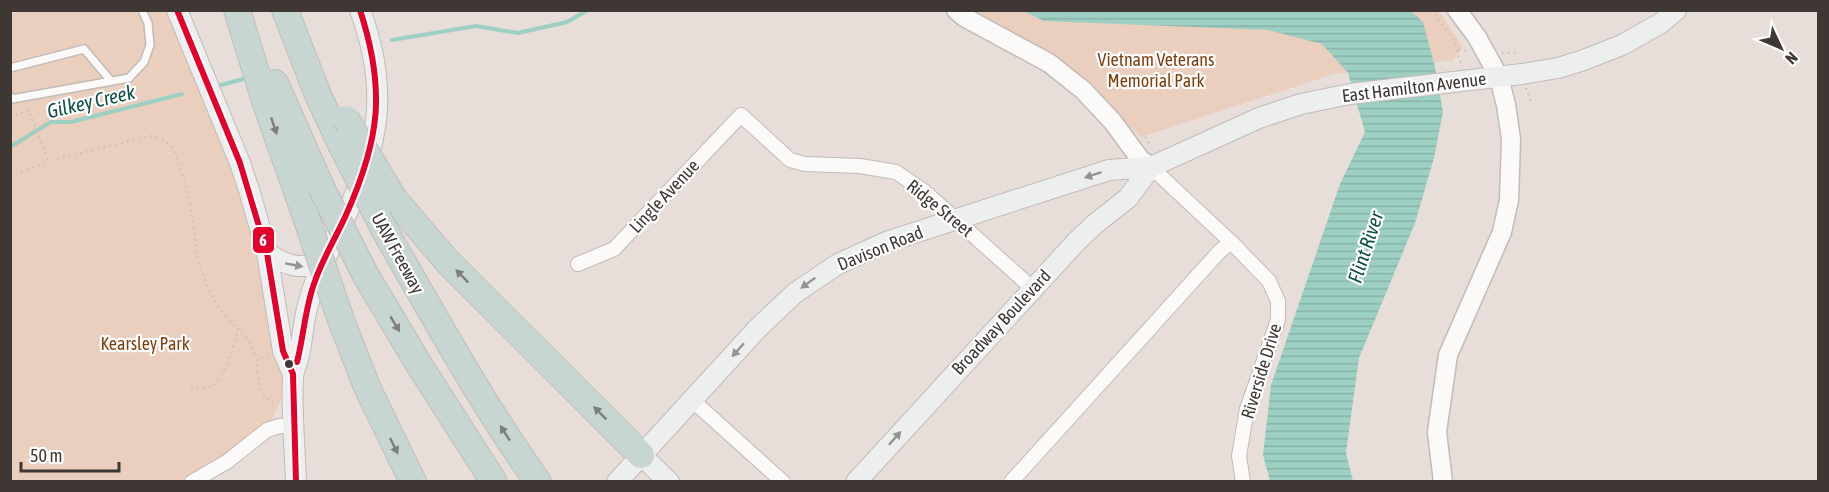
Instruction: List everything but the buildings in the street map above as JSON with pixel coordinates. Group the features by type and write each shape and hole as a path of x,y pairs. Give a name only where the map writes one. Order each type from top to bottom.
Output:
{"highway":[{"path":"237,10 265,101 341,320 370,395 413,482"},
{"name":"UAW Freeway","path":"245,10 321,187 365,274 418,363 494,482"},
{"path":"286,12 394,199 455,269 641,455"},
{"name":"UAW Freeway","path":"286,12 318,95 385,231 482,398 538,482"}],"main road":[{"path":"177,10 240,163 267,253 283,351 293,374"},
{"path":"296,482 293,374 300,350 309,299 323,262 358,187 375,132 378,112 376,75 370,42 360,10"},
{"name":"East Hamilton Avenue","path":"1150,167 1284,109 1350,94 1448,84 1558,68 1602,54 1642,34 1676,10"},
{"name":"Davison Road","path":"617,482 757,328 795,293 817,277 870,249 957,219 1109,170 1150,167"},
{"name":"Broadway Boulevard","path":"856,482 1032,288 1095,224 1128,198 1150,167"},
{"path":"267,253 280,262 292,266 312,266 323,262"},
{"path":"641,455 669,482"}],"street":[{"path":"956,10 964,17 1049,63 1083,90 1113,122 1140,159 1150,167"},
{"path":"1443,482 1437,432 1448,355 1502,232 1509,200 1511,139 1499,77 1477,36 1457,10"},
{"name":"Ridge Street","path":"741,115 790,160 805,164 860,166 896,172 924,191 957,219 1032,288"},
{"name":"Lingle Avenue","path":"578,264 614,249 741,115"},
{"name":"Riverside Drive","path":"1150,167 1231,242 1269,281 1278,301 1278,320 1247,409 1239,456 1243,482"},
{"path":"1011,482 1211,261 1231,242"},
{"path":"692,400 783,482"},
{"path":"192,482 228,460 267,430 280,426 295,426"}],"lane":[{"path":"10,96 12,99 129,78 144,62 150,45 148,23 142,10"},
{"path":"10,68 84,49 111,81"}],"path":[{"path":"1431,10 1454,40 1458,50"},
{"path":"10,117 29,110 48,159"},
{"path":"10,177 48,159 151,136 170,145 175,152 189,196 199,266 220,310 251,343 256,361"},
{"path":"191,387 210,388 216,383 226,365 238,330"}],"green space":[{"name":"Kearsley Park","path":"25,10 176,11 240,163 293,374 267,430 192,481 11,482 11,14"},
{"name":"Vietnam Veterans Memorial Park","path":"970,11 1439,11 1463,47 1453,60 1334,74 1141,137 1072,70"}],"water":[{"name":"Flint River","path":"1410,10 1423,22 1435,67 1443,112 1434,158 1415,223 1359,358 1346,453 1353,481 1270,481 1263,455 1271,385 1340,184 1365,132 1348,73 1322,44 1268,30 1044,21 1023,11"}],"waterway":[{"name":"Gilkey Creek","path":"392,40 476,26 518,33 567,22 588,10"},
{"name":"Gilkey Creek","path":"221,85 247,78"},
{"name":"Gilkey Creek","path":"10,147 51,122 71,122 182,94"}],"transit line":[{"name":"6","path":"177,10 240,163 267,253 283,351 293,374 296,482"},
{"name":"6","path":"297,362 312,291 357,188 372,138 376,114 374,65 360,10"}]}
